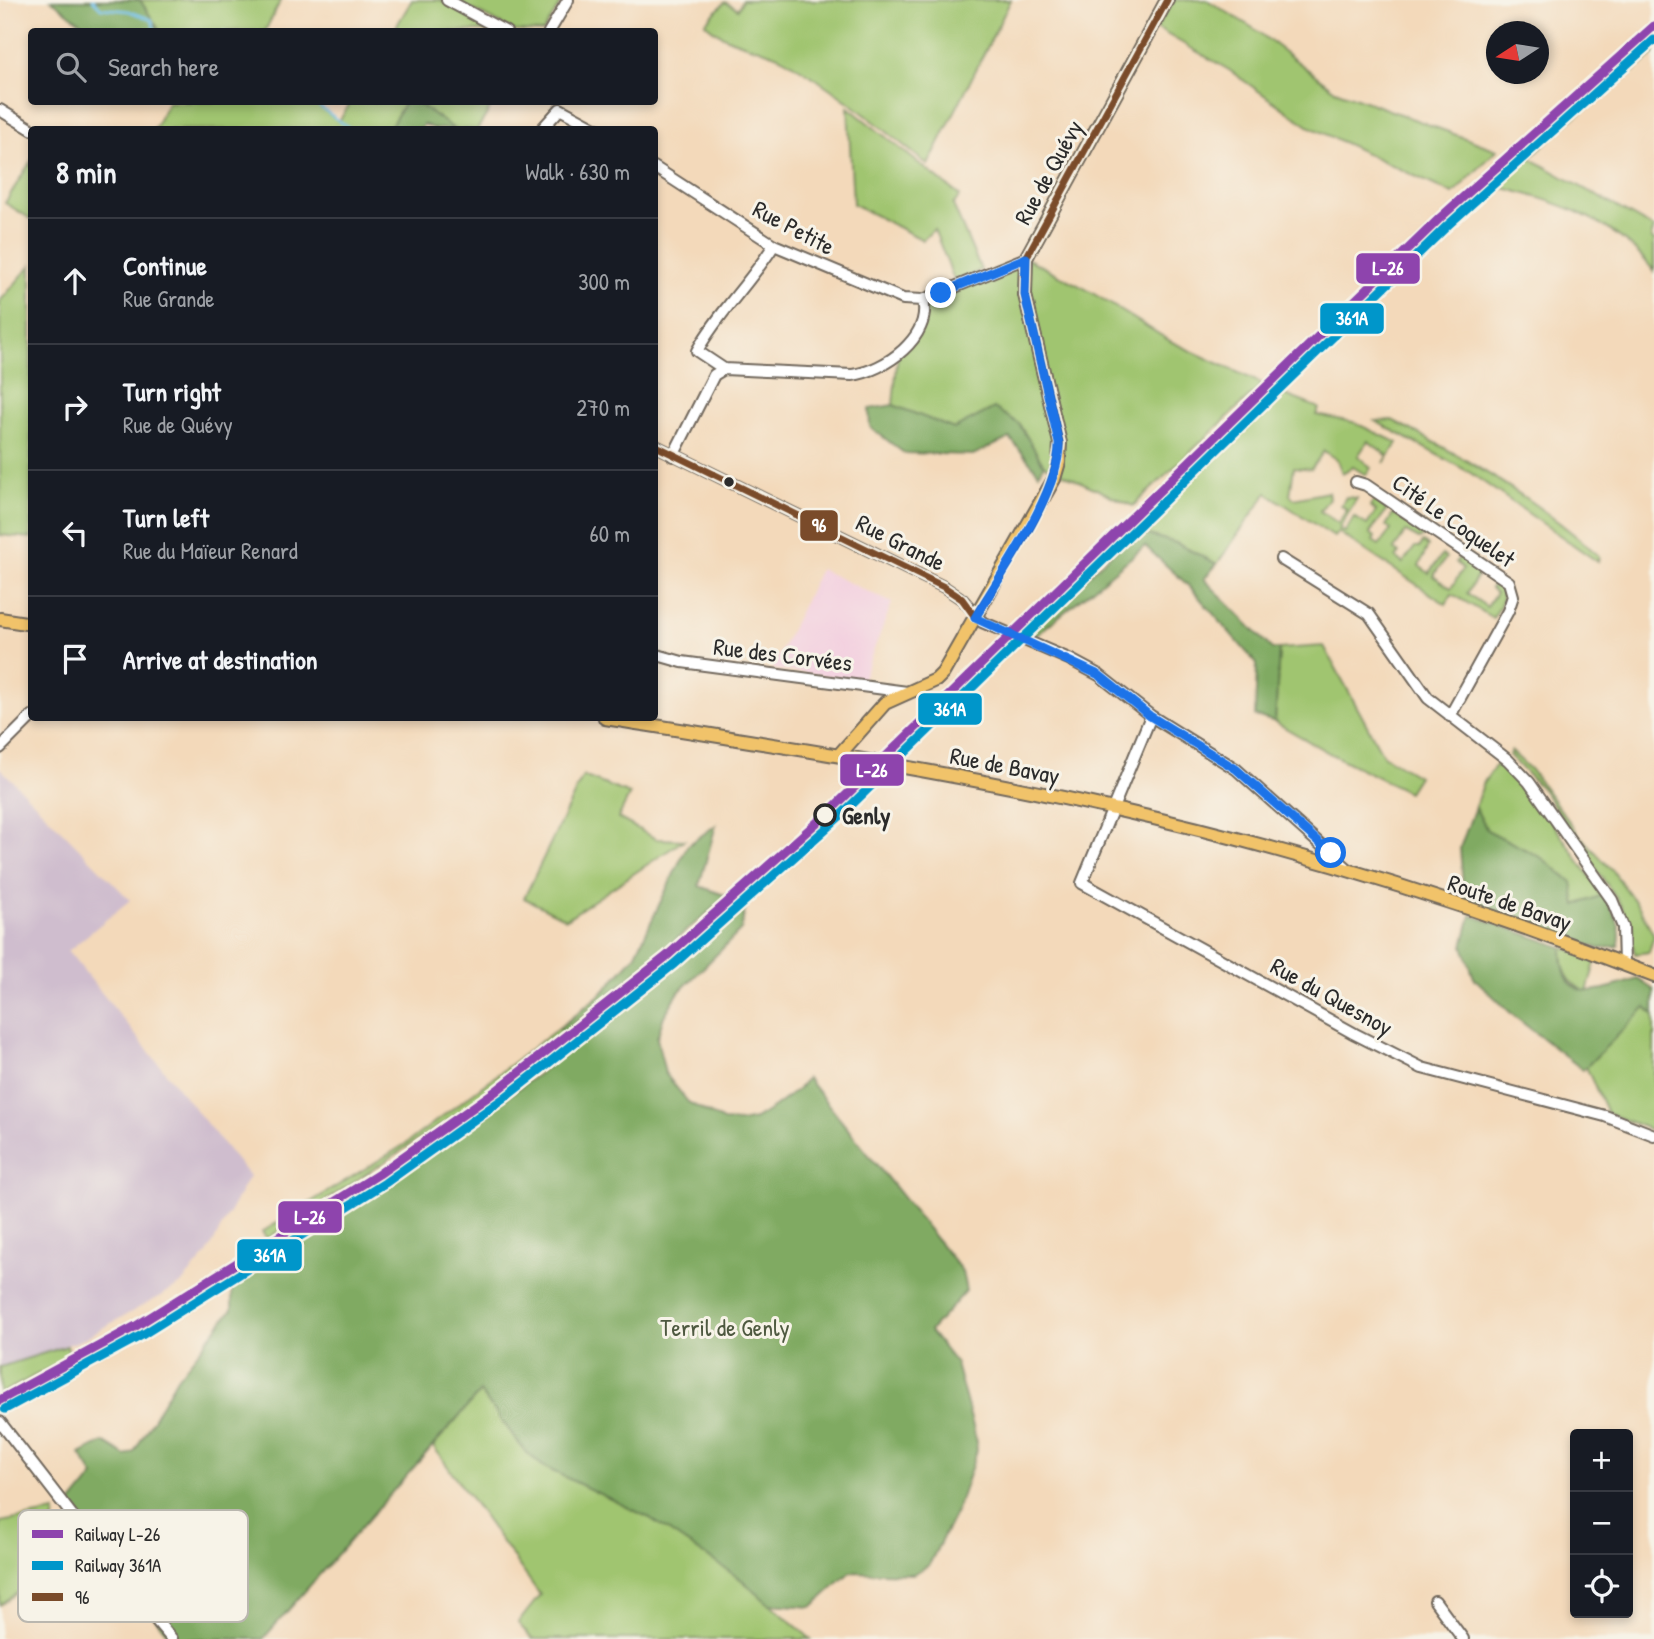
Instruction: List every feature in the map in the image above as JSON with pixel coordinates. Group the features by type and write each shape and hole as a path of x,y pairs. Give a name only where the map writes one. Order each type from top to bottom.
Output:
{"main road":[{"name":"Rue de Quévy","path":"839,755 886,703 936,680 943,673 1051,487 1059,462 1059,443 1025,295 1026,258 1167,0"},
{"path":"0,619 28,623"},
{"name":"Rue de Bavay","path":"624,721 839,755 1115,809 1350,871"},
{"name":"Route de Bavay","path":"1350,871 1471,909 1654,976"}],"street":[{"path":"447,0 499,28"},
{"path":"551,28 568,0"},
{"path":"544,126 558,105 592,126"},
{"path":"0,110 28,127"},
{"name":"Rue Petite","path":"658,170 774,245 903,299 923,300"},
{"path":"774,245 724,314 710,327 697,351 724,369 868,373 898,352 921,328 926,310 923,300 1026,258"},
{"path":"673,456 714,375 724,369"},
{"name":"Rue Grande","path":"658,447 857,542 944,587 962,599 975,618 1099,675 1150,716 1236,769 1350,871"},
{"name":"Cité Le Coquelet","path":"1356,482 1377,492 1509,582 1513,596 1508,611 1450,716"},
{"path":"1281,559 1369,614 1428,698 1513,765 1542,798 1619,914 1625,943 1623,964"},
{"name":"Rue des Corvées","path":"658,655 681,662 907,692"},
{"path":"1115,809 1150,716"},
{"path":"0,748 28,720"},
{"name":"Rue du Quesnoy","path":"1115,809 1082,883 1406,1060 1478,1084 1605,1116 1654,1135"},
{"path":"0,1422 69,1510"},
{"path":"1435,1601 1463,1639"},
{"path":"158,1622 172,1639"}],"shaded area":[{"path":"820,569 892,603 862,680 772,669"},
{"path":"0,768 130,900 68,951 249,1176 207,1254 180,1285 79,1341 0,1367"}],"green space":[{"path":"51,0 140,0 158,28 88,28"},
{"path":"140,0 281,0 267,28 158,28"},
{"path":"412,0 440,0 494,28 395,28"},
{"path":"454,0 563,0 546,28 508,28"},
{"path":"742,0 1011,0 928,165 859,110 805,72 775,55 733,41 705,23 725,2 738,9"},
{"path":"1174,0 1207,0 1253,28 1335,90 1497,150 1453,194 1308,126 1229,70 1156,28"},
{"path":"1654,43 1654,55 1562,127 1530,158 1654,228 1651,237 1654,241 1654,271 1638,252 1601,224 1560,205 1492,185 1587,97"},
{"path":"166,105 317,105 339,121 349,105 403,105 391,126 156,126"},
{"path":"403,105 420,105 450,126 423,124 391,126"},
{"path":"420,105 492,105 479,126 450,126"},
{"path":"848,107 960,196 953,205 981,270 955,282 934,229 923,240 853,204"},
{"path":"28,166 28,217 5,203"},
{"path":"1026,258 1086,289 1172,342 1263,384 1133,506 1044,465 1019,424 954,429 893,405 898,352 921,328 923,300"},
{"path":"28,268 28,538 0,535 0,301"},
{"path":"1275,391 1319,408 1316,415 1353,422 1398,443 1384,463 1388,456 1368,441 1358,456 1371,468 1366,475 1353,467 1342,473 1337,460 1324,451 1311,469 1294,467 1290,495 1294,499 1328,492 1329,498 1320,511 1338,523 1347,510 1341,505 1346,497 1357,498 1339,529 1345,532 1354,517 1367,525 1376,511 1370,506 1374,500 1387,510 1370,533 1375,537 1373,541 1379,545 1391,530 1386,526 1393,514 1425,535 1419,539 1406,532 1394,549 1399,553 1396,558 1403,563 1415,547 1420,547 1423,542 1428,546 1419,566 1429,573 1442,555 1446,558 1433,576 1451,588 1463,569 1456,562 1459,557 1481,570 1467,593 1487,607 1496,593 1491,588 1495,580 1501,590 1502,599 1493,618 1452,594 1446,604 1338,532 1334,537 1267,493 1217,564 1176,543 1135,531"},
{"path":"893,405 954,429 994,408 1019,424 1044,465 1039,473 1010,438 973,455 904,453 870,427 869,409"},
{"path":"1392,420 1447,449 1526,499 1599,556 1598,562 1469,472 1375,421"},
{"path":"1135,531 1176,543 1217,564 1204,579 1272,649 1279,649 1275,722 1255,716 1257,664 1191,588 1145,546 1029,641 1022,638"},
{"path":"1324,646 1383,755 1418,776 1408,792 1331,754 1275,722 1279,649"},
{"path":"1511,751 1531,770 1580,836 1612,870 1639,907 1654,935 1649,952 1635,954 1622,907 1542,789 1509,755"},
{"path":"1500,759 1520,777 1603,895 1576,905 1542,858 1486,830 1475,807 1484,782"},
{"path":"583,776 630,794 618,818 656,839 684,840 566,919 524,898"},
{"path":"1475,807 1487,830 1542,858 1572,882 1576,905 1603,895 1619,926 1618,946 1600,949 1464,899 1460,848"},
{"path":"716,825 699,886 728,896 563,1033 559,1028 602,993 635,956 687,846"},
{"name":"Terril de Genly","path":"746,904 741,930 679,992 664,1016 657,1038 665,1073 688,1102 723,1121 740,1122 755,1119 774,1107 797,1090 807,1078 962,1271 966,1291 930,1331 956,1364 977,1450 958,1507 929,1565 913,1574 850,1572 812,1607 769,1604 742,1580 650,1518 544,1467 525,1451 480,1392 263,1639 172,1639 158,1622 248,1622 248,1510 68,1510 94,1476 80,1454 103,1442 126,1456 134,1452 177,1378 232,1309 232,1281 463,1130 621,1012"},
{"path":"1471,915 1562,947 1563,966 1568,979 1575,987 1596,990 1638,979 1654,990 1654,1015 1646,1007 1583,1070 1514,1016 1474,978 1463,946"},
{"path":"1562,947 1596,959 1587,992 1570,980 1563,962"},
{"path":"1646,1006 1654,1015 1654,1131 1607,1113 1586,1067"},
{"path":"559,1028 563,1033 462,1111 267,1239 262,1232 407,1143"},
{"path":"67,1346 71,1357 0,1394 0,1367"},
{"path":"480,1392 525,1451 544,1467 650,1518 742,1580 811,1639 532,1639 518,1623 540,1595 433,1446"},
{"path":"18,1519 18,1592 0,1605 0,1522"}],"waterway":[{"path":"93,0 101,8 129,11 152,20 154,28"},
{"path":"317,105 346,126"}],"rail line":[{"name":"L-26","path":"0,1400 136,1326 379,1174 496,1091 667,956 832,809 1441,217 1654,26"},
{"name":"361A","path":"5,1409 142,1335 385,1183 503,1099 674,964 839,817 1448,225 1654,40"}],"transit line":[{"name":"96","path":"975,617 1038,512 1048,490 1060,443 1025,295 1026,258 1167,0"},
{"name":"96","path":"658,447 944,587 962,599 975,617"}],"place":[{"name":"Genly","path":"825,815"}],"route":[{"path":"941,293 1026,258 1023,271 1025,295 1059,443 1059,462 1051,487 975,618 1099,675 1150,716 1236,769 1331,853"}]}
